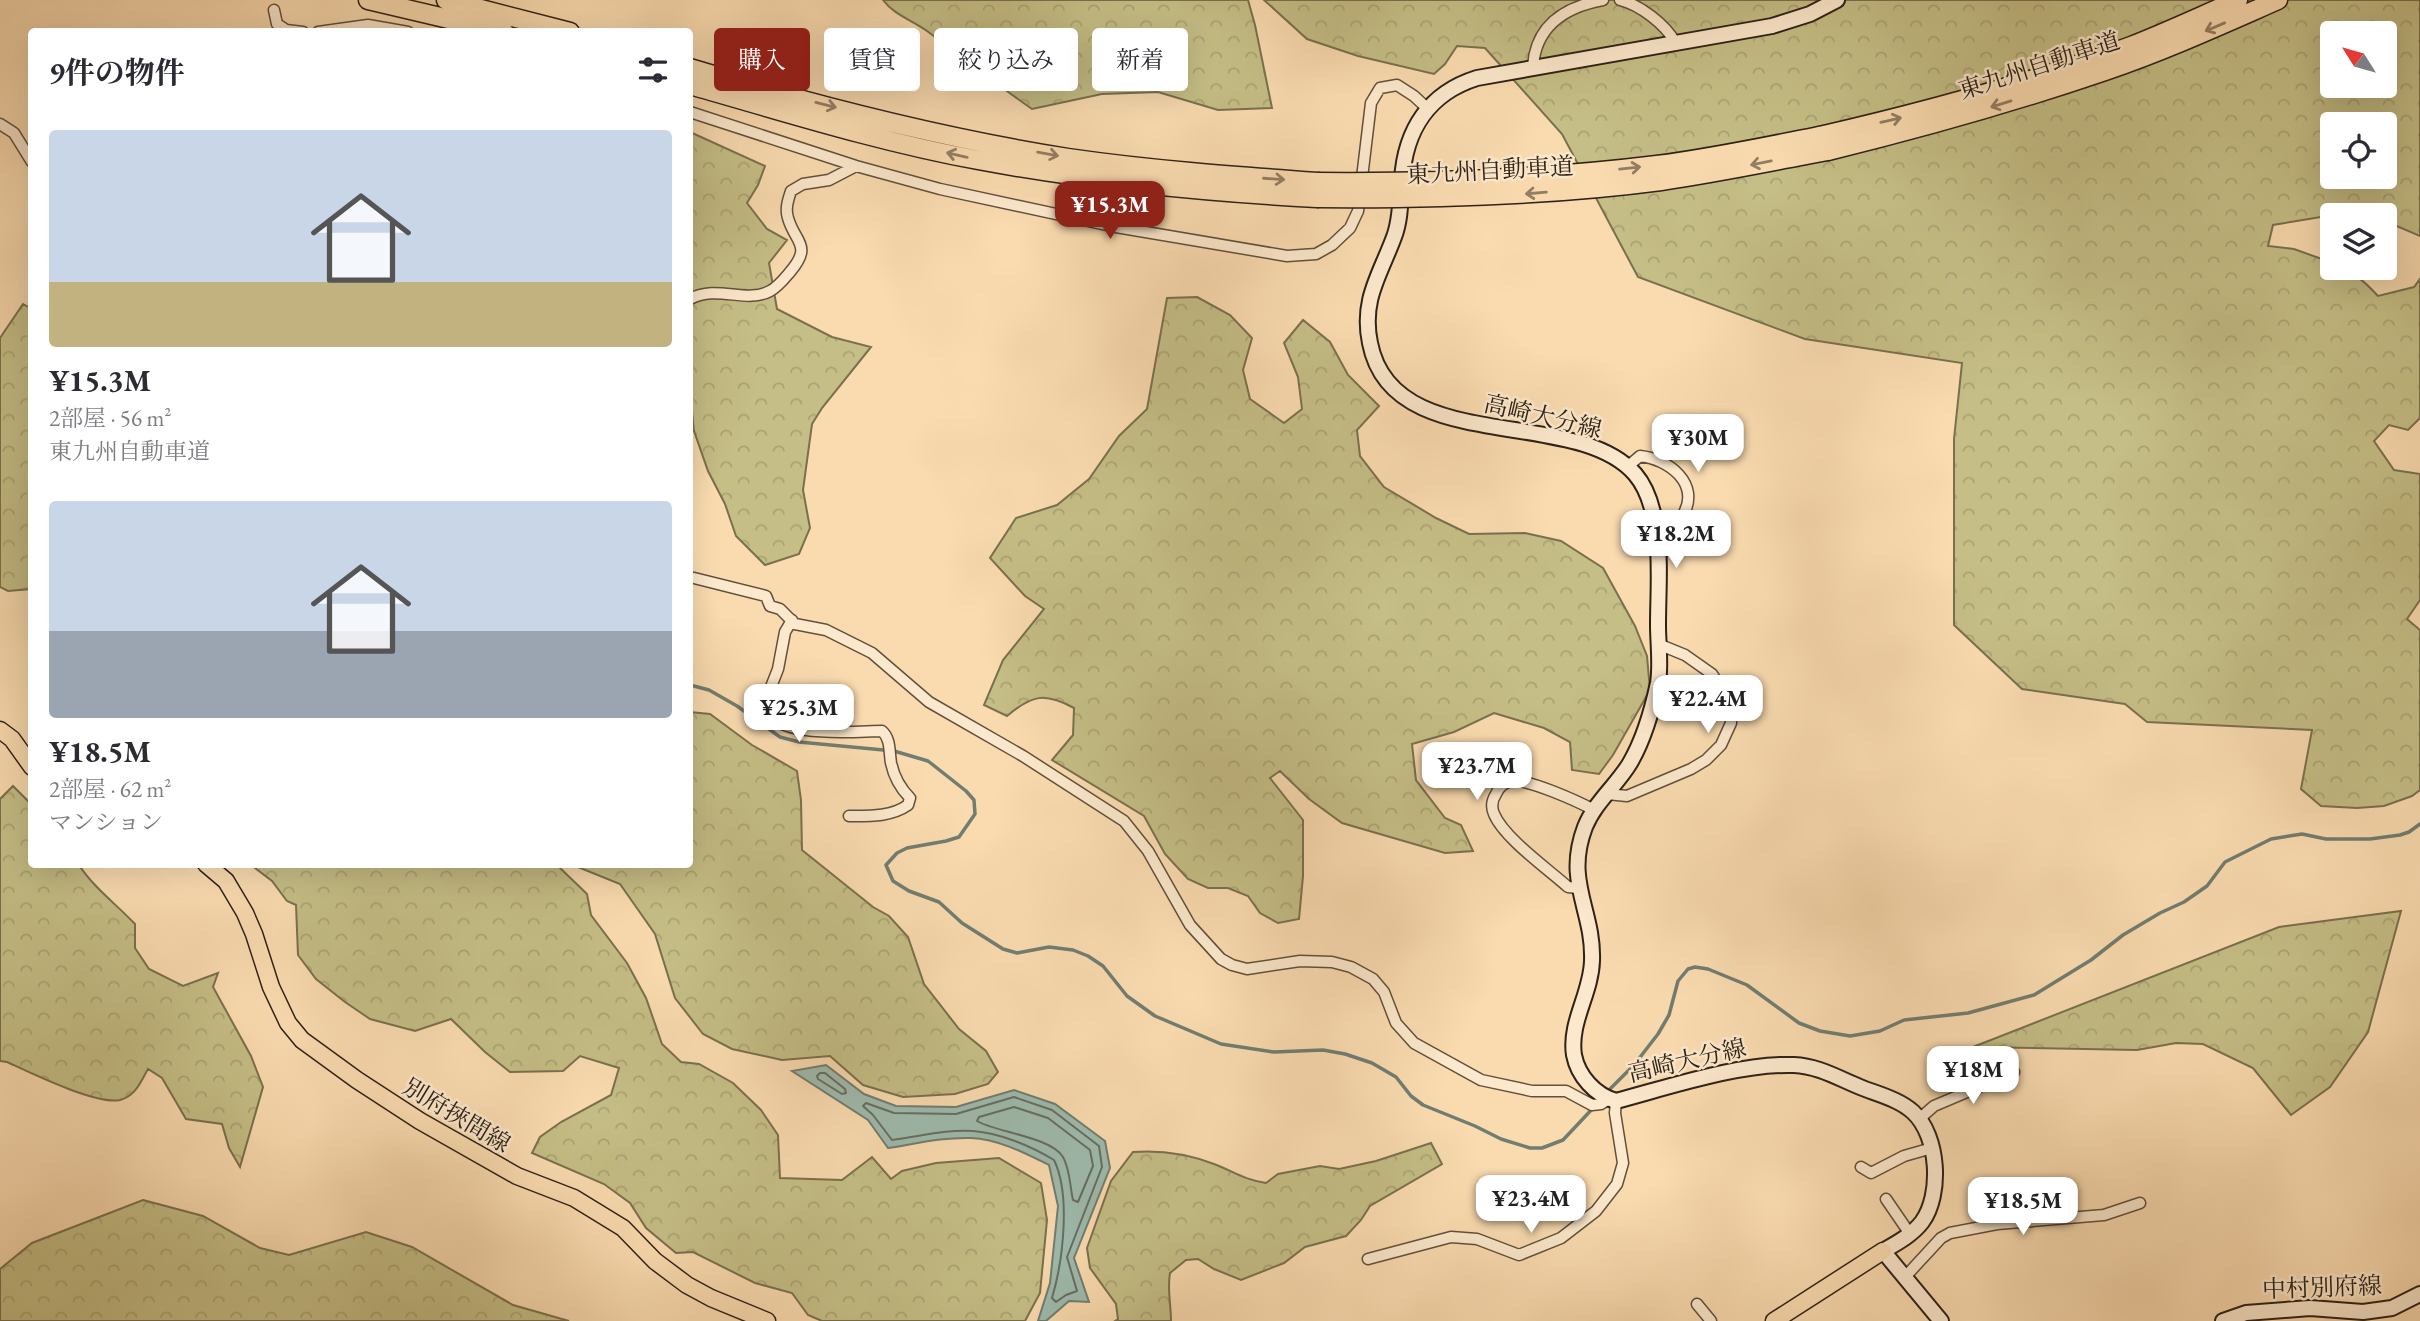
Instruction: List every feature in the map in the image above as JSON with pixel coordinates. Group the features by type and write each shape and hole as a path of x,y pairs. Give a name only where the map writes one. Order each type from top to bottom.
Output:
{"highway":[{"path":"368,0 487,28"},
{"path":"446,0 554,28"},
{"name":"東九州自動車道","path":"1826,143 2000,90 2131,46 2238,0"},
{"name":"東九州自動車道","path":"693,86 894,141 977,160 1145,185 1317,190 1494,180 1660,165 1826,143 1940,122 2106,71 2278,0"},
{"name":"東九州自動車道","path":"693,69 800,99 976,142 1069,158 1317,190"}],"main road":[{"name":"高崎大分線","path":"1838,0 1784,23 1533,66 1468,81 1443,95 1428,109 1414,129 1404,153 1397,227 1369,298 1369,341 1375,361 1388,381 1407,399 1423,409 1452,418 1589,447 1608,454 1637,476 1649,496 1657,534 1659,679 1644,733 1629,764 1594,810 1585,827 1577,861 1578,888 1591,940 1592,961 1587,990 1572,1034 1575,1059 1584,1079 1592,1088 1612,1100 1759,1066 1797,1065 1823,1070 1900,1104 1914,1113 1932,1148 1935,1185 1922,1222 1910,1234 1884,1251"},
{"path":"0,730 12,739 28,761"},
{"name":"別府挾間線","path":"211,868 226,881 244,913 254,934 271,987 288,1023 302,1040 420,1121 517,1177 574,1198 623,1228 655,1261 687,1285 767,1321"},
{"path":"1774,1321 1884,1251 1941,1321"},
{"name":"中村別府線","path":"2223,1321 2246,1313 2310,1308 2363,1312 2392,1308 2420,1294"}],"street":[{"path":"1533,66 1534,51 1547,26 1569,12 1603,0"},
{"path":"1620,0 1635,6 1663,26 1675,42"},
{"path":"274,10 277,24 283,28"},
{"path":"343,28 368,24 388,28"},
{"path":"693,113 856,166 940,189 1116,227 1287,256 1316,254 1332,245 1350,228 1358,211 1371,103 1380,88 1397,85 1428,109"},
{"path":"0,124 14,133 28,156"},
{"path":"693,298 712,292 762,295 774,290 799,261 802,249 800,239 788,219 786,204 791,191 803,184 829,180 856,166"},
{"path":"1627,467 1640,456 1662,462 1683,478 1689,489 1689,500 1676,525 1657,534"},
{"path":"693,578 766,596 770,606 780,609 795,624 826,630 872,653 929,702 1023,756 1124,821 1148,851 1190,925 1221,959 1247,968 1300,961 1332,962 1350,967 1373,979 1384,992 1396,1023 1414,1043 1481,1080 1532,1091 1558,1090 1592,1105 1612,1100 1623,1152 1617,1184 1596,1211 1561,1238 1519,1255 1477,1239 1451,1237 1368,1259"},
{"path":"792,620 785,632 778,669 764,705 769,716 792,729 882,731 888,737 891,764 896,779 910,798 908,805 896,812 849,816"},
{"path":"1607,794 1627,796 1691,769 1706,760 1721,745 1731,723 1730,702 1712,674 1685,655 1658,643"},
{"path":"1578,888 1568,887 1509,834 1495,816 1492,806 1494,796 1502,785 1513,781 1526,783 1594,810"},
{"path":"1919,1120 1934,1106 2014,1072"},
{"path":"1861,1167 1871,1173 1904,1156 1932,1148"},
{"path":"1886,1199 1910,1234"},
{"path":"1905,1277 1941,1238 1950,1233 1997,1224 2104,1215 2140,1203"},
{"path":"1697,1304 1711,1321"}],"green space":[{"path":"883,0 1248,0 1272,108 1218,110 1158,92 1102,94 1032,109 1007,91 1078,91 1078,28 934,28 934,36 892,10"},
{"path":"1264,0 2420,0 2420,236 2397,226 2397,203 2320,203 2320,217 2273,225 2268,246 2294,249 2320,258 2320,280 2362,280 2378,296 2414,287 2420,279 2420,418 2408,430 2389,425 2374,441 2394,470 2420,474 2420,600 2407,619 2420,630 2420,790 2412,796 2384,806 2321,806 2301,789 2312,730 2147,722 2125,704 2022,689 1954,625 1954,439 1962,363 1805,339 1638,277 1562,134 1485,48 1457,46 1445,64 1434,74 1358,56 1307,39"},
{"path":"693,133 765,166 747,203 767,229 787,240 769,263 777,309 832,337 871,347 812,424 803,490 810,528 799,554 765,565 736,536 694,431"},
{"path":"1197,297 1230,315 1252,338 1243,370 1250,399 1284,423 1302,409 1298,377 1284,343 1303,320 1330,342 1348,375 1379,406 1357,430 1360,456 1384,487 1469,534 1525,533 1561,541 1603,568 1635,626 1647,656 1650,690 1613,755 1599,774 1572,770 1570,742 1544,728 1494,713 1454,732 1412,744 1416,780 1445,818 1461,825 1473,851 1445,853 1342,823 1309,799 1280,771 1270,778 1303,820 1303,876 1299,919 1278,923 1260,913 1248,896 1228,888 1208,888 1188,879 1165,854 1144,816 1052,760 1073,735 1074,708 1054,700 1039,698 1031,700 1007,716 984,705 1003,660 1044,609 1025,596 990,558 1016,518 1057,505 1089,479 1119,436 1147,409 1167,298"},
{"path":"23,304 28,307 28,589 8,591 0,587 0,338"},
{"path":"693,712 710,714 752,745 797,771 801,800 802,850 873,907 889,916 908,937 924,984 959,1029 986,1051 998,1072 988,1084 955,1094 903,1097 863,1085 830,1056 782,1060 732,1049 703,1034 675,998 655,934 620,884 580,868 693,868"},
{"path":"13,786 28,801 28,868 81,868 98,889 135,924 135,948 149,969 183,986 218,973 213,987 251,1056 263,1087 240,1167 229,1148 222,1124 186,1119 162,1078 148,1069 130,1095 120,1100 109,1100 80,1093 0,1061 0,799"},
{"path":"255,868 560,868 587,894 591,915 627,963 646,998 662,1044 681,1062 699,1064 733,1083 761,1110 778,1135 780,1178 842,1180 872,1157 891,1179 902,1171 936,1163 999,1158 1041,1183 1047,1220 1040,1293 1025,1321 822,1321 808,1315 792,1293 755,1283 693,1252 676,1253 646,1228 630,1203 604,1184 532,1153 540,1137 561,1122 611,1095 619,1068 580,1056 563,1071 510,1072 451,1019 415,1031 370,1019 316,979 298,955 296,905 287,901 272,881"},
{"path":"2401,911 2368,1032 2330,1087 2291,1115 2253,1068 2203,1044 2176,1043 2137,1050 1973,1047 2279,927"},
{"path":"1431,1143 1442,1164 1370,1206 1346,1236 1305,1247 1284,1263 1241,1280 1198,1259 1186,1260 1170,1273 1171,1321 1115,1321 1118,1319 1116,1304 1090,1268 1087,1248 1111,1181 1133,1152 1184,1155 1266,1183 1278,1174 1320,1166 1339,1169 1376,1161"},
{"path":"143,1200 203,1216 260,1248 289,1255 366,1232 412,1247 513,1305 569,1321 0,1321 0,1269 32,1243"}],"water":[{"path":"826,1065 864,1094 896,1106 956,1107 1014,1090 1055,1104 1105,1141 1110,1168 1074,1258 1089,1302 1069,1301 1046,1321 1038,1321 1050,1283 1058,1206 1049,1165 1011,1147 981,1139 929,1141 888,1148 868,1120 792,1071"}],"waterway":[{"path":"693,686 709,690 737,706 780,737 799,742 894,751 928,761 966,791 974,800 975,814 959,837 907,848 897,853 886,865 893,881 909,891 939,902 962,923 1003,949 1017,953 1049,947 1073,950 1103,966 1127,996 1155,1016 1221,1044 1274,1052 1323,1050 1372,1063 1396,1077 1411,1096 1423,1105 1501,1139 1530,1148 1542,1148 1563,1140 1595,1106"},
{"path":"1607,1092 1634,1065 1658,1034 1669,1015 1678,981 1688,969 1708,969 1747,985 1799,1023 1820,1031 1850,1036 1880,1031 1904,1020 1968,1013 2034,995 2091,960 2123,935 2184,902 2207,886 2225,862 2271,839 2302,834 2326,839 2370,839 2400,835 2420,824"}]}
